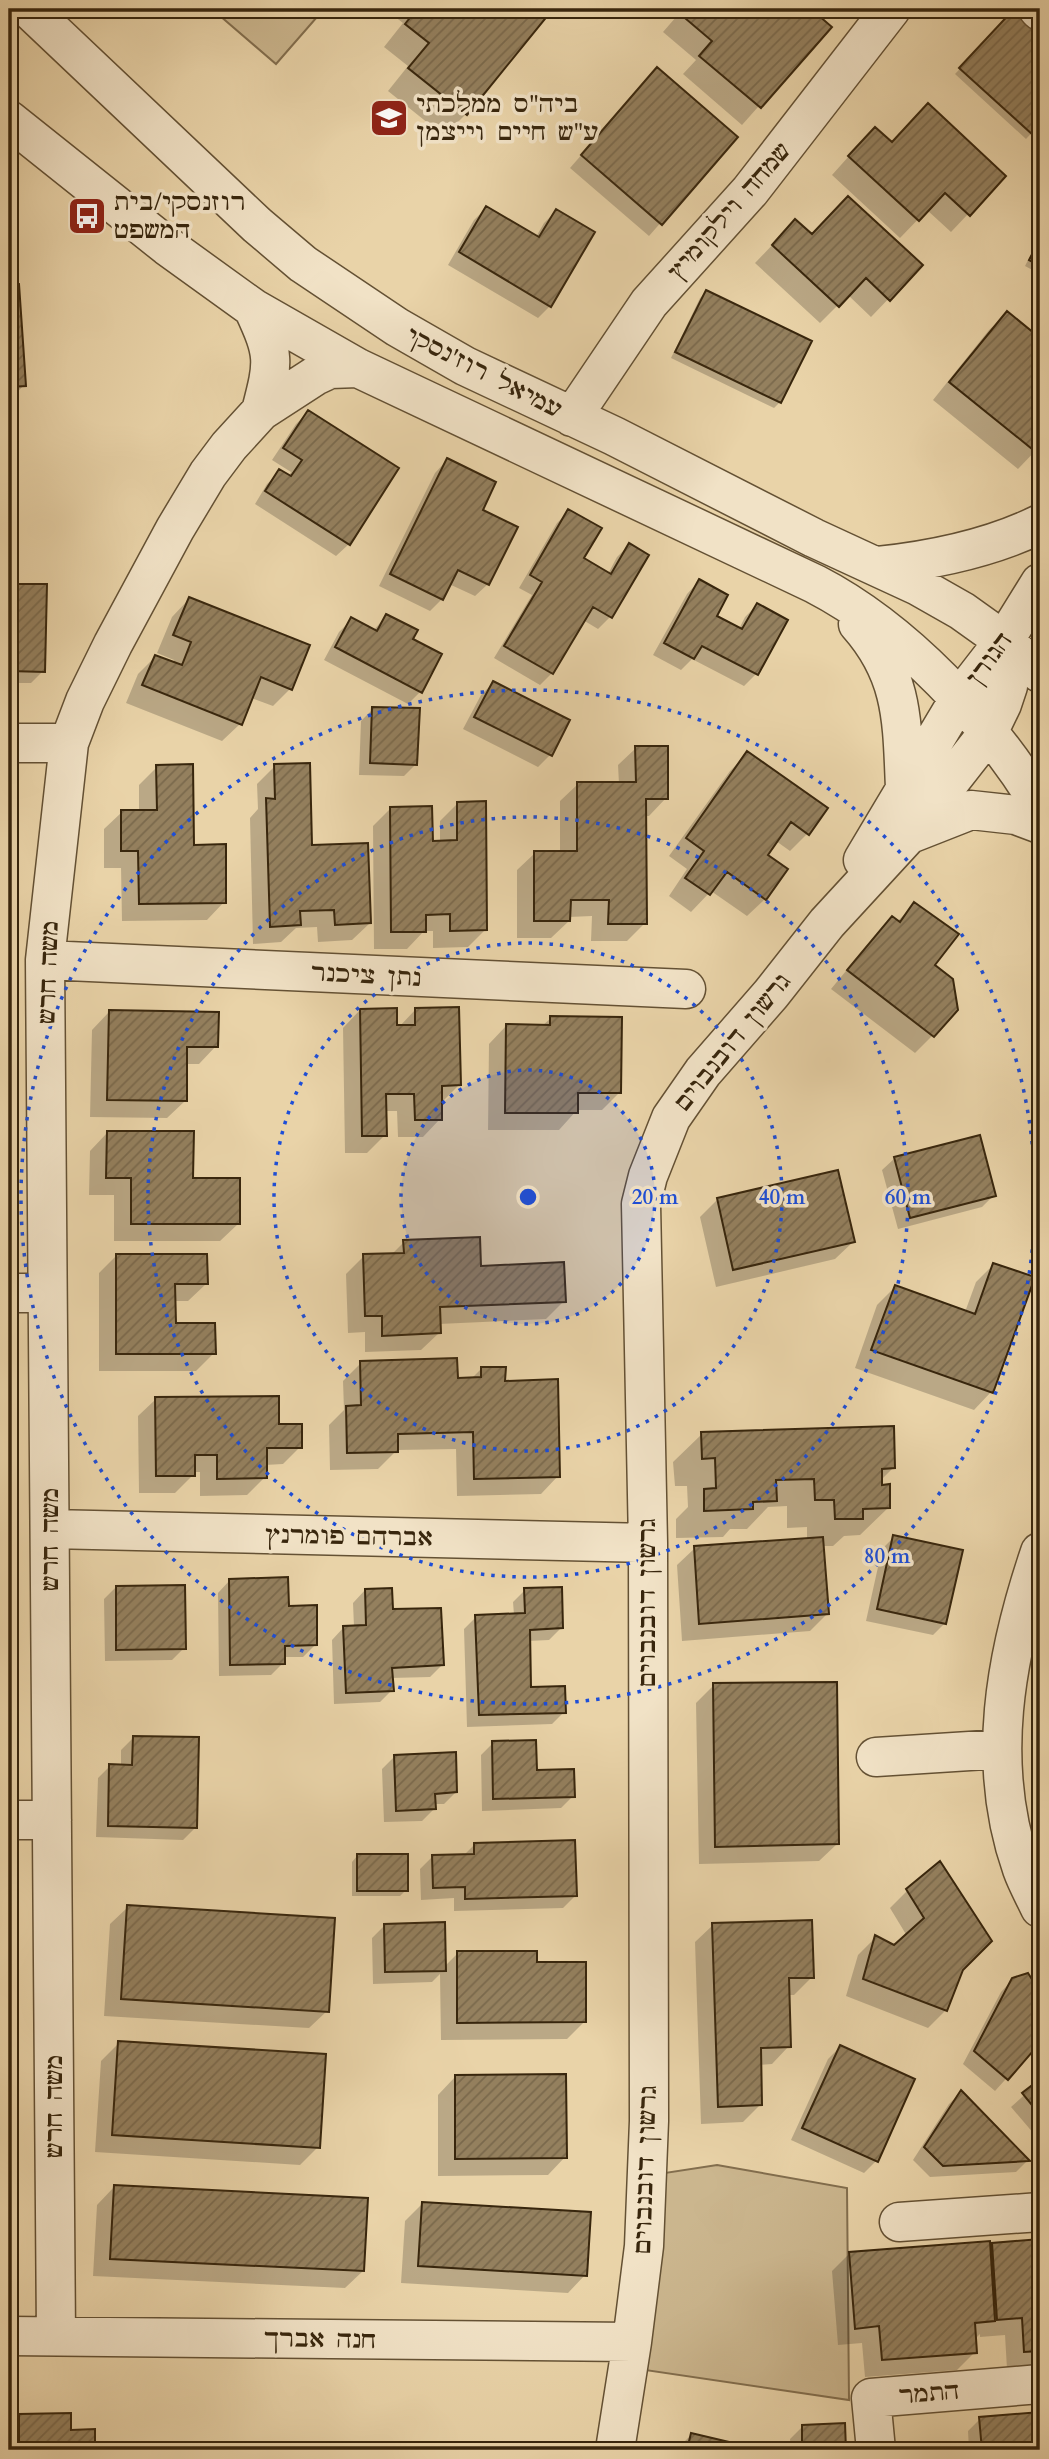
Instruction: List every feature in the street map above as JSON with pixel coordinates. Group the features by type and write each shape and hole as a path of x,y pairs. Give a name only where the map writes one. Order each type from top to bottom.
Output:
{"street":[{"name":"עמיאל רוז'נסקי","path":"29,9 204,177 303,264 397,327 464,366 572,416 814,538 878,566 962,611 1040,673"},
{"name":"שמחה וילקומיץ","path":"572,416 649,303 750,191 891,9"},
{"name":"עמיאל רוז'נסקי","path":"9,120 167,246 253,308 358,368 816,584 867,615 899,641 960,699 1028,785 1040,805"},
{"path":"253,308 268,340 272,359 261,411"},
{"name":"משה חרש","path":"56,2336 45,961 69,743 85,701 176,529 208,474 229,446 261,411 314,376 330,369 358,368"},
{"path":"878,566 953,555 1009,538 1040,524"},
{"name":"הגורן","path":"960,699 1003,641 1040,583"},
{"path":"816,584 874,642 887,665 900,710 905,788"},
{"name":"גרשון דובנבוים","path":"615,2450 644,2246 649,2121 648,1543 641,1204 648,1177 671,1118 703,1072 827,923 908,835 988,733 1008,686 1010,664 1003,641"},
{"name":"גרשון דובנבוים","path":"827,923 960,699"},
{"path":"9,743 69,743"},
{"path":"908,835 971,810 1016,815 1040,824"},
{"name":"נתן ציכנר","path":"45,961 687,989"},
{"path":"9,1293 47,1293"},
{"name":"אברהם פומרנץ","path":"50,1529 648,1543"},
{"path":"1040,1552 1022,1606 1010,1656 1001,1749 1004,1795 1011,1831 1023,1871 1040,1908"},
{"path":"876,1757 1001,1749"},
{"path":"9,1820 52,1821"},
{"path":"899,2221 1040,2212"},
{"name":"חנה אברך","path":"9,2336 632,2342"},
{"name":"התמר","path":"876,2450 871,2398 1040,2384"}],"shaded area":[{"path":"212,9 324,9 276,64"},
{"path":"717,2165 847,2188 849,2400 645,2370 658,2174"}],"building":[{"path":"417,9 553,9 467,115 408,68 429,43 405,24"},
{"path":"683,9 811,9 832,27 761,108 699,56 712,41 679,13"},
{"path":"1014,9 1022,9 1040,26 1040,127 1033,135 959,68"},
{"path":"657,67 738,137 662,225 581,155"},
{"path":"928,103 1006,176 970,216 945,193 919,221 848,156 875,127 892,142"},
{"path":"848,196 923,265 890,301 866,278 839,307 772,245 795,219 812,234"},
{"path":"486,206 539,237 556,209 595,232 551,307 459,252"},
{"path":"1040,239 1040,266 1029,260"},
{"path":"19,284 26,386 9,387 9,285"},
{"path":"706,290 812,341 781,403 675,352"},
{"path":"1007,311 1040,338 1040,449 1037,453 949,382"},
{"path":"308,410 399,468 350,545 265,491 279,469 291,476 302,460 283,448"},
{"path":"447,458 496,482 483,510 518,527 489,585 458,570 443,600 390,574"},
{"path":"568,509 602,528 584,558 611,574 629,543 649,555 612,618 593,607 553,674 504,646 542,582 530,575"},
{"path":"699,579 728,595 717,616 742,629 757,603 788,620 758,675 702,646 694,659 664,643"},
{"path":"9,584 47,584 45,672 9,671"},
{"path":"189,597 310,645 292,690 261,677 242,725 142,685 155,655 182,665 191,642 173,635"},
{"path":"386,614 418,630 413,639 442,654 422,693 335,647 351,617 377,631"},
{"path":"493,681 570,720 552,756 474,717"},
{"path":"372,707 420,708 417,765 370,763"},
{"path":"635,746 668,746 668,799 646,799 647,924 608,924 609,900 571,900 570,921 534,921 534,851 577,851 577,782 636,782"},
{"path":"747,751 828,808 809,835 791,822 768,855 788,869 766,900 727,872 710,895 685,878 704,851 686,838"},
{"path":"310,763 312,845 368,843 371,923 335,925 334,910 300,911 301,925 270,927 266,798 275,799 274,764"},
{"path":"193,764 194,845 226,844 226,903 139,904 138,851 121,851 121,810 157,810 156,765"},
{"path":"486,801 487,930 450,931 450,914 426,915 426,932 391,932 390,807 432,806 433,841 457,840 457,802"},
{"path":"914,902 959,934 935,965 953,979 958,1010 934,1037 847,970 892,916 900,922"},
{"path":"459,1007 461,1085 442,1086 442,1120 415,1120 414,1094 386,1094 387,1136 362,1136 360,1009 397,1008 397,1025 415,1025 415,1008"},
{"path":"109,1010 219,1012 218,1047 187,1047 187,1101 107,1100"},
{"path":"550,1016 622,1017 621,1093 578,1093 578,1113 505,1113 506,1024 550,1025"},
{"path":"107,1131 194,1131 193,1178 240,1178 240,1224 131,1224 131,1178 106,1178"},
{"path":"980,1135 996,1196 910,1218 894,1157"},
{"path":"838,1170 855,1242 733,1270 717,1198"},
{"path":"480,1237 481,1266 564,1262 566,1302 440,1307 441,1333 382,1336 382,1316 365,1316 363,1254 404,1253 403,1240"},
{"path":"116,1254 207,1254 208,1284 175,1284 176,1323 215,1323 216,1354 116,1354"},
{"path":"993,1263 1035,1277 993,1393 871,1350 895,1285 975,1314"},
{"path":"457,1358 458,1378 481,1377 481,1367 506,1367 505,1381 558,1379 560,1477 474,1479 473,1432 398,1434 398,1452 347,1453 346,1406 361,1405 360,1361"},
{"path":"279,1396 279,1424 302,1424 302,1448 267,1448 267,1478 217,1479 217,1455 195,1455 195,1476 156,1476 155,1397"},
{"path":"894,1426 895,1468 882,1469 882,1485 890,1484 890,1508 863,1509 863,1519 835,1519 834,1500 815,1500 814,1479 776,1480 777,1501 753,1502 753,1509 704,1511 704,1489 716,1488 715,1458 702,1459 701,1432"},
{"path":"893,1535 963,1550 946,1624 877,1609"},
{"path":"823,1537 829,1614 699,1624 694,1546"},
{"path":"288,1577 289,1606 317,1605 317,1645 285,1646 285,1664 230,1665 229,1579"},
{"path":"185,1585 186,1649 116,1650 116,1586"},
{"path":"562,1587 563,1628 530,1630 531,1687 565,1686 566,1713 479,1715 475,1615 525,1613 524,1588"},
{"path":"392,1588 393,1609 441,1608 444,1665 392,1668 394,1691 346,1693 343,1626 366,1625 365,1589"},
{"path":"837,1682 839,1844 715,1847 713,1683"},
{"path":"133,1736 199,1737 197,1828 108,1826 109,1764 132,1765"},
{"path":"536,1740 537,1770 574,1769 575,1797 493,1799 492,1741"},
{"path":"456,1752 457,1792 435,1794 436,1809 396,1811 394,1755"},
{"path":"575,1840 577,1896 465,1899 465,1887 433,1888 432,1855 474,1854 474,1843"},
{"path":"357,1854 408,1854 408,1891 357,1891"},
{"path":"940,1861 992,1941 963,1970 947,2011 863,1979 875,1935 894,1945 924,1918 906,1889"},
{"path":"127,1905 335,1918 329,2012 121,1999"},
{"path":"812,1920 814,1978 789,1978 791,2047 761,2048 762,2105 718,2107 712,1923"},
{"path":"445,1922 446,1971 385,1972 384,1924"},
{"path":"457,1951 537,1951 537,1962 586,1962 586,2022 457,2023"},
{"path":"1028,1973 1040,1992 1040,2043 1008,2080 974,2051 1012,1978"},
{"path":"118,2041 326,2054 320,2148 112,2135"},
{"path":"840,2045 915,2079 878,2162 802,2128"},
{"path":"566,2074 567,2158 455,2159 455,2075"},
{"path":"1040,2079 1040,2115 1022,2093"},
{"path":"961,2090 1030,2161 943,2166 924,2147"},
{"path":"114,2185 368,2198 364,2271 110,2259"},
{"path":"422,2202 591,2212 587,2276 418,2266"},
{"path":"1040,2239 1040,2351 1024,2352 1022,2318 997,2320 992,2243"},
{"path":"990,2241 995,2321 975,2323 977,2353 882,2360 879,2326 855,2329 849,2252"},
{"path":"1040,2412 1040,2450 982,2450 979,2417"},
{"path":"71,2413 71,2430 95,2429 95,2450 19,2450 19,2414"},
{"path":"845,2423 846,2450 802,2450 802,2425"},
{"path":"691,2433 763,2450 687,2450"}],"place":[{"name":"ביה\"ס ממלכתי ע\"ש חיים וייצמן","path":"389,118"},
{"name":"רוזנסקי/בית המשפט","path":"87,216"}]}
